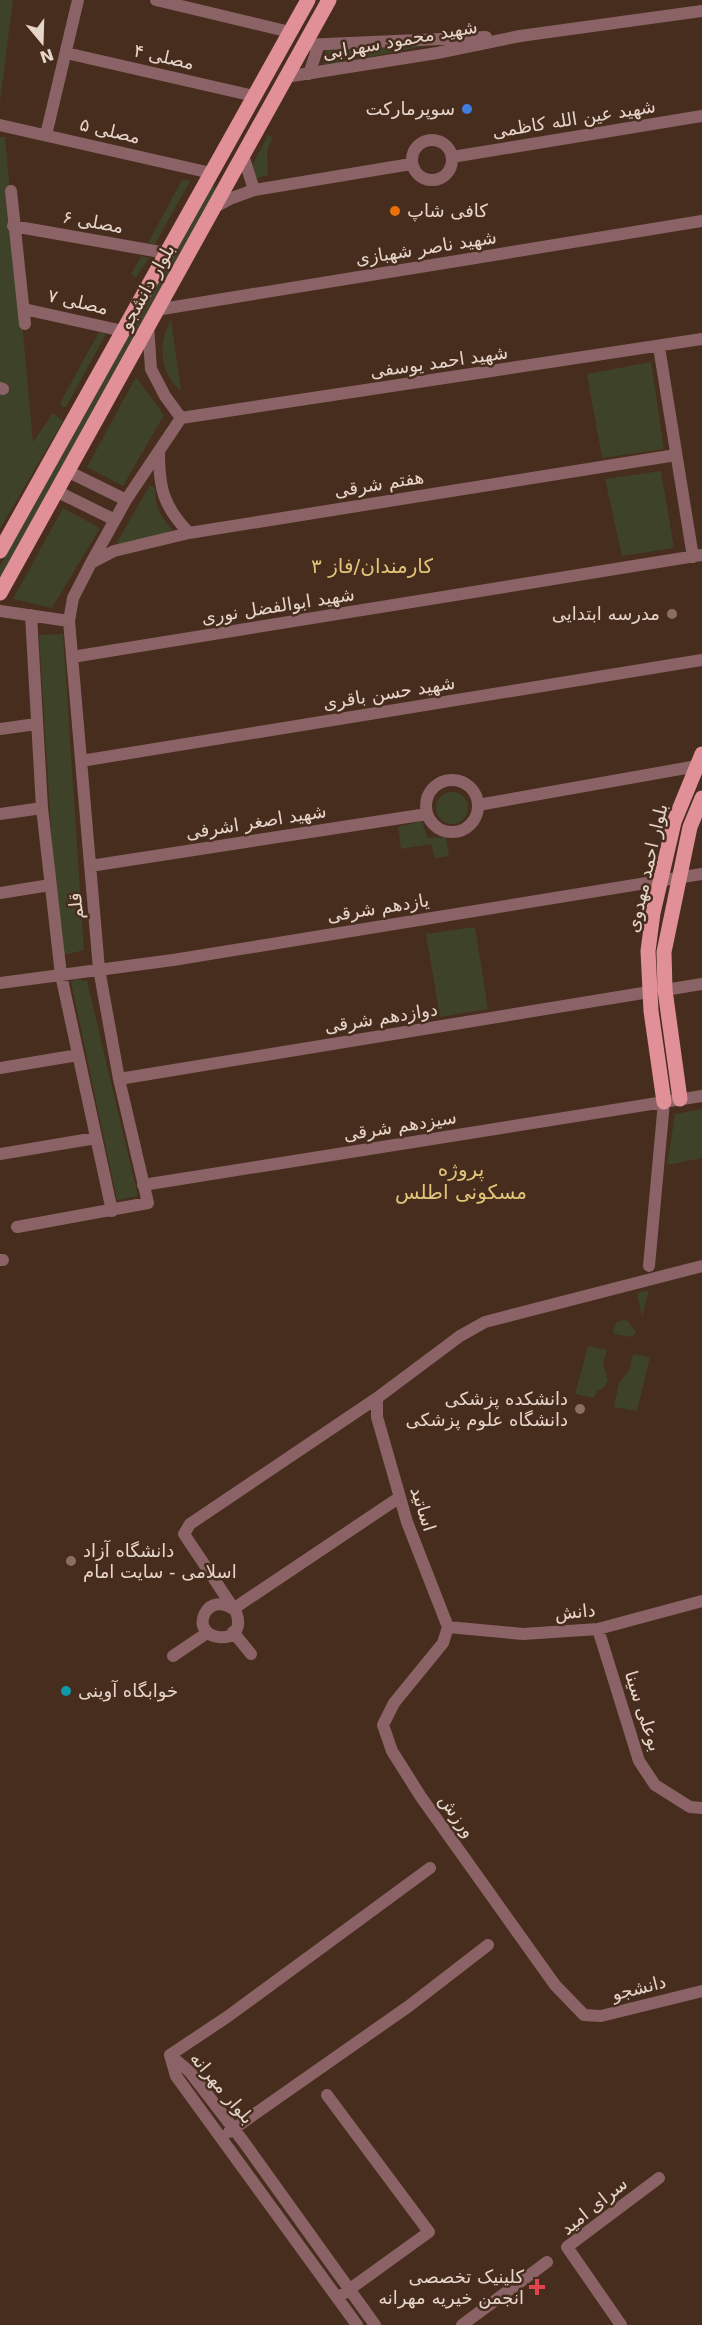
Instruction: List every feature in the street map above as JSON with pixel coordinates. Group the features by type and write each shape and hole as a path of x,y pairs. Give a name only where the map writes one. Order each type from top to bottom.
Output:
{"main road":[{"name":"بلوار دانشجو","path":"0,551 308,0"},
{"name":"بلوار دانشجو","path":"0,593 286,77 311,44 329,0"},
{"path":"211,173 229,179"},
{"name":"بلوار احمد مهدوی","path":"664,1102 649,992 648,951 653,913 674,822 699,760"},
{"name":"بلوار احمد مهدوی","path":"680,1099 665,990 664,952 690,827 702,798"}],"street":[{"path":"46,135 78,0"},
{"path":"156,0 290,32"},
{"name":"شهید محمود سهرابی","path":"286,77 437,53 520,36 702,11"},
{"name":"شهید محمود سهرابی","path":"311,44 520,36"},
{"path":"436,39 441,45 437,53"},
{"path":"309,74 311,44"},
{"name":"مصلی ۴","path":"66,53 254,96"},
{"name":"شهید عین الله کاظمی","path":"452,157 702,116"},
{"name":"مصلی ۵","path":"0,125 211,173"},
{"path":"428,140 444,144 452,157 448,172 435,180 420,177 411,164 415,148 428,140"},
{"path":"243,155 254,190"},
{"path":"213,208 254,190 411,164"},
{"path":"11,191 25,324"},
{"name":"شهید ناصر شهبازی","path":"156,310 702,221"},
{"name":"مصلی ۶","path":"13,226 166,254"},
{"name":"مصلی ۷","path":"24,309 123,331"},
{"path":"148,325 151,369 165,396 181,418"},
{"name":"شهید احمد یوسفی","path":"181,418 702,339"},
{"path":"659,347 676,455 697,556"},
{"name":"قلم","path":"143,1185 119,1079 99,969 69,621 73,598 91,563 126,500 181,418"},
{"path":"159,450 159,480 166,503 174,517 189,533"},
{"name":"هفتم شرقی","path":"91,563 114,551 189,533 676,455"},
{"path":"67,471 126,500"},
{"path":"56,491 115,520"},
{"name":"شهید ابوالفضل نوری","path":"72,657 697,556"},
{"path":"0,611 69,621"},
{"path":"31,615 42,808 61,975 112,1211"},
{"name":"شهید حسن باقری","path":"81,761 702,660"},
{"path":"0,729 36,723"},
{"path":"478,805 699,760"},
{"path":"451,780 470,787 477,799 478,812 471,824 460,832 440,830 429,821 427,814 428,794 438,784 451,780"},
{"path":"0,814 42,808"},
{"name":"شهید اصغر اشرفی","path":"90,866 427,814"},
{"name":"یازدهم شرقی","path":"0,983 173,960 702,874"},
{"path":"0,893 50,885"},
{"path":"665,990 702,984"},
{"name":"دوازدهم شرقی","path":"119,1079 649,992"},
{"path":"0,1068 78,1055"},
{"name":"سیزدهم شرقی","path":"143,1185 702,1096"},
{"path":"649,1266 664,1102"},
{"path":"0,1154 96,1138"},
{"path":"17,1227 148,1203 143,1185"},
{"path":"233,1609 224,1604 208,1608 203,1623 207,1633 220,1638 234,1632 238,1620 233,1609 184,1534 189,1524 377,1398 460,1336 485,1322 702,1266"},
{"name":"اساتید","path":"377,1398 377,1417 407,1522 448,1628"},
{"path":"233,1609 400,1497"},
{"name":"دانش","path":"448,1628 523,1634 598,1629 702,1601"},
{"name":"ورزش","path":"448,1628 443,1643 394,1703 383,1725 392,1751 428,1806 555,1985 584,2015"},
{"name":"بوعلی سینا","path":"598,1629 639,1761 655,1785 690,1807 702,1808"},
{"path":"234,1632 251,1654"},
{"path":"172,1656 207,1633"},
{"path":"170,2055 227,2017 430,1868"},
{"path":"220,2137 399,2012 488,1945"},
{"name":"دانشجو","path":"584,2015 601,2016 702,1991"},
{"name":"بلوار مهرانه","path":"170,2055 190,2072 234,2129 375,2325"},
{"name":"بلوار مهرانه","path":"170,2055 176,2076 357,2325"},
{"path":"327,2095 429,2232 337,2298"},
{"name":"سرای امید","path":"621,2325 567,2247 659,2178"},
{"path":"462,2325 547,2262"}],"green space":[{"path":"0,0 13,0 0,102"},
{"path":"430,45 323,66 326,50"},
{"path":"268,135 273,137 267,151 268,175 252,177 250,170"},
{"path":"0,137 5,137 33,442 53,413 63,421 0,529"},
{"path":"182,180 190,181 155,244 148,243"},
{"path":"211,185 216,188 0,578 0,566"},
{"path":"141,256 149,258 136,278 131,274"},
{"path":"171,319 181,391 168,375 163,357 164,338"},
{"path":"99,332 106,334 66,407 62,407 60,403"},
{"path":"651,362 664,449 602,458 587,374"},
{"path":"136,377 164,415 123,486 87,467"},
{"path":"661,471 674,548 622,556 605,479"},
{"path":"150,485 155,488 157,505 164,520 172,529 171,535 119,544 117,542"},
{"path":"63,508 100,528 52,608 13,599"},
{"path":"63,634 84,950 64,955 55,893 39,635"},
{"path":"452,792 463,797 468,808 463,819 452,824 441,819 436,808 441,797"},
{"path":"422,821 427,838 446,837 449,856 435,858 431,844 401,849 398,827"},
{"path":"475,927 488,1009 440,1017 426,934"},
{"path":"75,979 87,981 138,1196 117,1200 71,982"},
{"path":"702,1109 702,1158 667,1165 675,1114"},
{"path":"649,1290 642,1317 637,1293"},
{"path":"623,1320 628,1321 636,1332 632,1337 614,1334 613,1329 616,1323"},
{"path":"588,1346 607,1350 603,1363 608,1380 603,1389 597,1390 594,1398 575,1394"},
{"path":"634,1354 650,1357 637,1411 614,1407 619,1383 630,1369"}],"place":[{"name":"سوپرمارکت","path":"467,109"},
{"name":"کافی شاپ","path":"395,211"},
{"name":"مدرسه ابتدایی","path":"672,614"},
{"name":"دانشکده پزشکی دانشگاه علوم پزشکی","path":"580,1409"},
{"name":"دانشگاه آزاد اسلامی - سایت امام","path":"71,1561"},
{"name":"خوابگاه آوینی","path":"66,1691"},
{"name":"کلینیک تخصصی انجمن خیریه مهرانه","path":"537,2287"}],"district":[{"name":"کارمندان/فاز ۳","path":"372,566"},
{"name":"پروژه مسکونی اطلس","path":"461,1180"}]}
